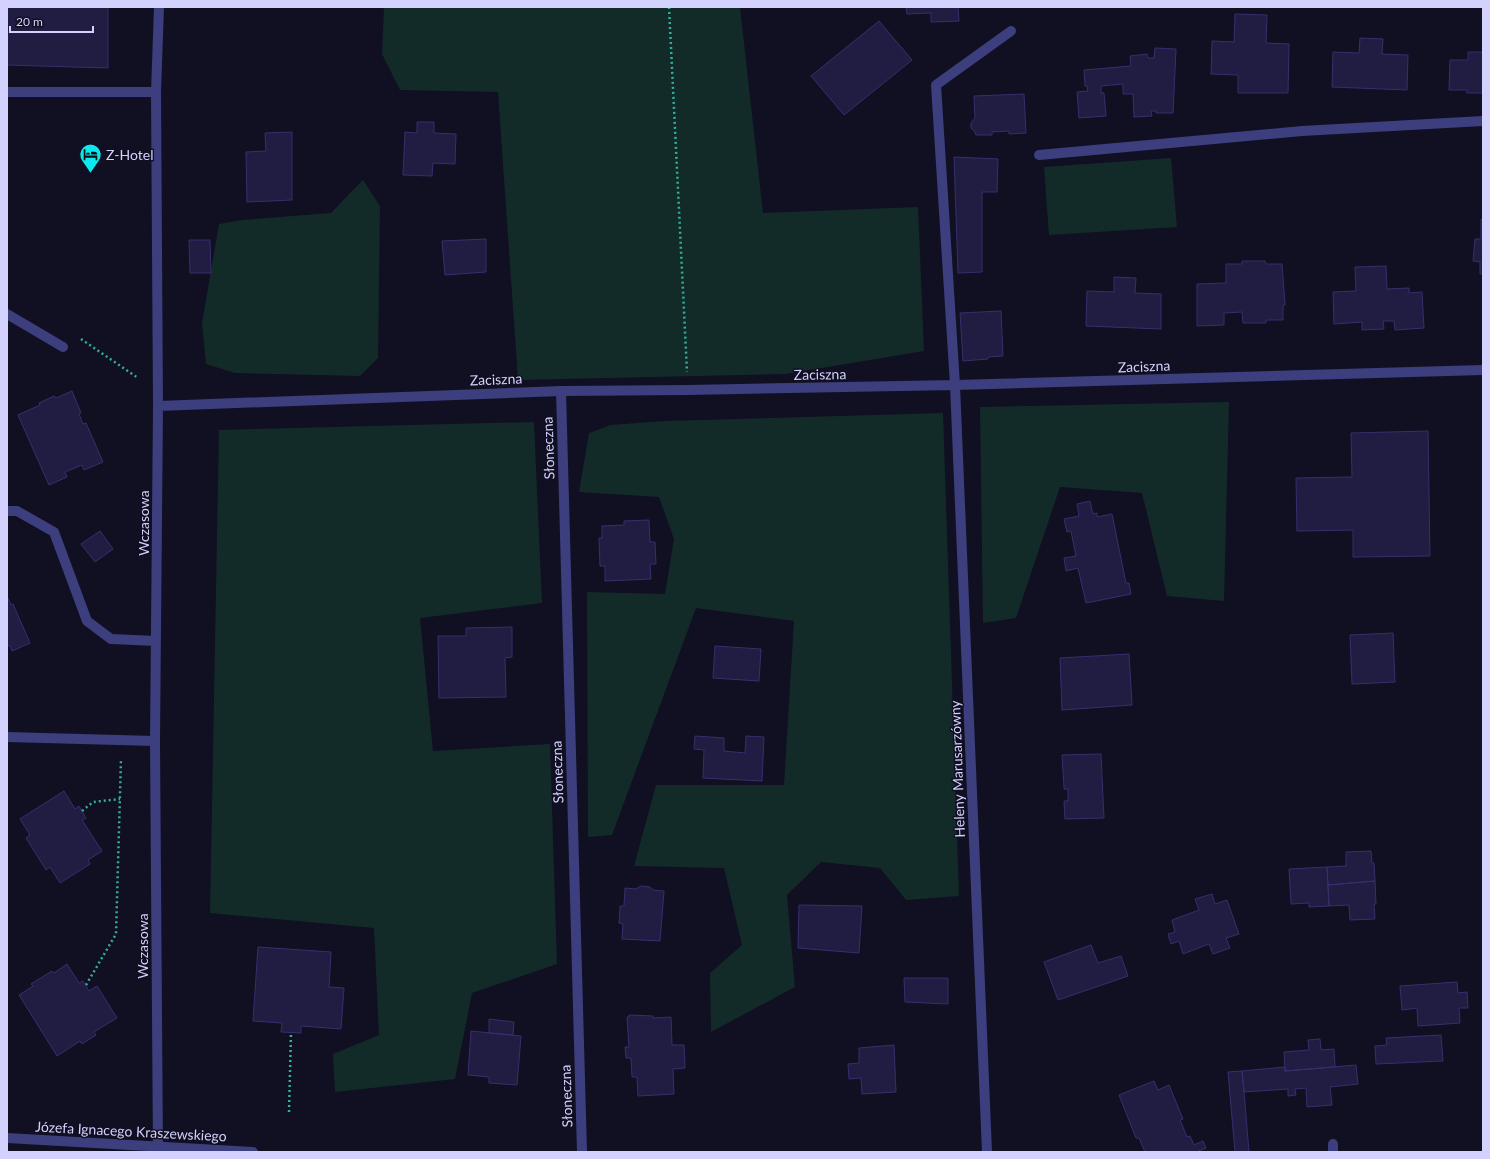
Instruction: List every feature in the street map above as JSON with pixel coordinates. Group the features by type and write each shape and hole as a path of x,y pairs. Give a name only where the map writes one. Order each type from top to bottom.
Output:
{"street":[{"name":"Wczasowa","path":"158,1149 155,741 158,406 156,92 159,7"},
{"name":"Heleny Marusarzówny","path":"987,1152 955,385 936,85 1011,31"},
{"path":"7,92 156,92"},
{"path":"1040,155 1302,131 1483,121"},
{"path":"7,314 63,347"},
{"name":"Zaciszna","path":"158,406 561,391 955,385 1483,370"},
{"name":"Słoneczna","path":"561,391 582,1152"},
{"path":"7,511 17,511 54,532 87,621 112,639 156,641"},
{"path":"7,737 155,741"},
{"name":"Józefa Ignacego Kraszewskiego","path":"7,1138 158,1149 253,1152"}],"path":[{"path":"668,7 688,390"},
{"path":"81,339 140,379 158,380"},
{"path":"86,985 116,934 122,741"},
{"path":"82,811 93,802 120,799"},
{"path":"289,1112 291,1033"}],"green space":[{"path":"384,7 740,7 763,213 918,207 924,351 785,374 518,380 498,92 400,90 382,54"},
{"path":"1171,158 1177,227 1049,235 1044,167"},
{"path":"363,180 380,206 378,358 360,376 235,373 206,364 202,323 219,224 242,220 331,213"},
{"path":"1229,402 1224,601 1167,596 1142,493 1060,487 1016,618 983,623 980,407"},
{"path":"943,413 959,896 906,900 880,868 821,862 787,895 795,987 711,1032 710,973 742,945 724,868 634,866 656,785 784,785 794,621 696,608 612,835 588,837 587,592 665,594 674,539 659,497 579,492 589,433 611,425 665,421"},
{"path":"534,422 542,603 420,618 433,751 550,744 557,964 472,993 455,1079 335,1092 333,1054 379,1035 374,928 210,913 219,430"}],"building":[{"path":"7,7 108,7 108,68 7,65"},
{"path":"906,7 958,7 959,21 931,22 931,13 907,14"},
{"path":"1235,14 1267,15 1266,43 1289,44 1288,93 1238,93 1238,75 1211,74 1212,41 1234,42"},
{"path":"879,21 912,60 844,115 811,76"},
{"path":"1360,38 1383,39 1382,54 1408,55 1407,90 1332,87 1333,52 1359,53"},
{"path":"1155,48 1176,49 1173,113 1156,113 1156,111 1151,111 1152,116 1134,117 1133,94 1123,94 1123,84 1101,86 1101,93 1104,93 1106,116 1079,118 1077,92 1088,91 1087,86 1085,86 1084,70 1131,66 1130,56 1147,54 1148,58 1154,58"},
{"path":"1468,52 1483,52 1483,93 1467,93 1467,90 1449,90 1450,60 1468,60"},
{"path":"1024,94 1026,133 1009,134 1009,131 992,132 992,135 976,135 971,128 971,123 975,118 974,96"},
{"path":"417,122 434,122 434,133 456,134 455,164 433,163 432,176 403,175 405,132 417,133"},
{"path":"292,132 292,200 247,202 246,152 266,151 265,133"},
{"path":"954,157 998,159 997,192 982,192 982,272 958,273"},
{"path":"1481,219 1483,220 1483,274 1480,274 1480,262 1473,261 1475,239 1481,239"},
{"path":"486,239 486,272 445,275 442,241"},
{"path":"189,240 210,240 211,273 190,273"},
{"path":"1242,261 1265,261 1266,264 1282,264 1285,305 1283,305 1283,320 1266,320 1266,323 1243,323 1242,312 1224,313 1224,325 1197,326 1197,284 1226,283 1226,264 1242,264"},
{"path":"1386,266 1387,289 1409,288 1409,293 1422,292 1424,328 1395,330 1394,321 1383,321 1384,329 1362,330 1362,322 1334,324 1333,292 1356,291 1355,267"},
{"path":"1114,277 1136,278 1135,293 1161,294 1161,329 1086,326 1087,291 1114,292"},
{"path":"1001,311 1003,356 963,361 960,313"},
{"path":"72,391 81,413 79,414 83,424 86,423 103,462 84,470 82,465 65,472 67,477 49,485 18,415 40,405 39,403 54,396 56,398"},
{"path":"1428,431 1430,556 1353,557 1353,530 1297,531 1296,478 1352,477 1351,433"},
{"path":"1090,501 1093,514 1097,513 1097,517 1112,514 1126,583 1129,583 1131,594 1086,603 1078,568 1066,571 1064,558 1076,556 1071,531 1067,532 1064,519 1079,516 1077,504"},
{"path":"649,520 650,542 655,542 656,564 650,564 651,579 605,581 605,566 600,566 599,538 602,538 602,526 624,525 624,521"},
{"path":"100,531 113,549 95,562 81,544"},
{"path":"7,596 11,605 13,604 30,643 12,651 10,645 7,647"},
{"path":"512,627 512,657 505,658 506,697 439,698 438,636 466,636 466,628"},
{"path":"1393,633 1395,682 1352,684 1350,635"},
{"path":"715,646 761,649 759,681 713,678"},
{"path":"1129,654 1132,705 1062,710 1060,658"},
{"path":"695,736 724,738 724,751 745,753 746,736 764,737 762,781 703,778 704,750 694,749"},
{"path":"1101,754 1104,818 1065,819 1064,801 1068,801 1068,789 1064,789 1062,755"},
{"path":"64,791 75,809 79,806 86,818 82,820 102,851 88,860 90,864 60,883 50,867 46,870 26,838 30,835 20,819"},
{"path":"1371,851 1372,863 1374,863 1375,881 1328,885 1327,867 1346,866 1346,852"},
{"path":"1327,867 1329,906 1309,907 1309,903 1291,904 1289,869"},
{"path":"1375,881 1375,919 1350,920 1349,905 1329,906 1328,885"},
{"path":"641,886 650,887 653,890 664,891 660,941 622,939 623,924 619,923 620,906 624,906 625,888 636,889"},
{"path":"1212,894 1215,904 1227,900 1239,934 1226,938 1230,948 1213,954 1209,944 1183,954 1179,941 1171,944 1168,934 1175,932 1172,920 1199,910 1195,899"},
{"path":"799,905 862,906 859,953 798,948"},
{"path":"1091,945 1098,963 1121,956 1128,976 1058,1000 1044,962"},
{"path":"258,947 331,952 329,987 344,988 341,1029 301,1026 301,1033 281,1032 282,1023 253,1021"},
{"path":"67,964 79,983 83,981 89,991 97,986 117,1018 94,1032 96,1035 82,1044 80,1041 57,1056 19,995 33,986 31,984 52,971 54,973"},
{"path":"904,978 948,978 948,1004 905,1002"},
{"path":"1457,982 1458,993 1467,992 1468,1008 1459,1008 1460,1023 1418,1026 1417,1008 1402,1010 1400,986"},
{"path":"629,1015 653,1016 653,1018 671,1017 672,1045 684,1045 685,1068 673,1069 674,1094 638,1096 637,1077 632,1077 631,1058 626,1058 625,1047 629,1047 627,1017 629,1017"},
{"path":"489,1019 514,1022 513,1035 489,1033"},
{"path":"471,1031 521,1036 517,1085 489,1083 489,1077 468,1075"},
{"path":"1441,1035 1443,1061 1376,1064 1375,1046 1387,1045 1386,1038"},
{"path":"1320,1039 1321,1050 1334,1049 1335,1067 1285,1071 1284,1052 1309,1050 1308,1040"},
{"path":"894,1045 896,1092 862,1094 861,1078 849,1079 848,1064 859,1063 859,1048"},
{"path":"1356,1065 1358,1084 1330,1087 1332,1105 1307,1107 1306,1088 1295,1089 1296,1095 1288,1096 1288,1089 1244,1092 1242,1071 1285,1067 1285,1071"},
{"path":"1242,1071 1249,1152 1235,1152 1228,1072"},
{"path":"1154,1081 1158,1090 1169,1085 1183,1119 1180,1120 1187,1137 1190,1136 1194,1145 1203,1141 1206,1148 1196,1152 1145,1152 1139,1138 1136,1138 1119,1095"}],"place":[{"name":"Z-Hotel","path":"91,174"}]}
